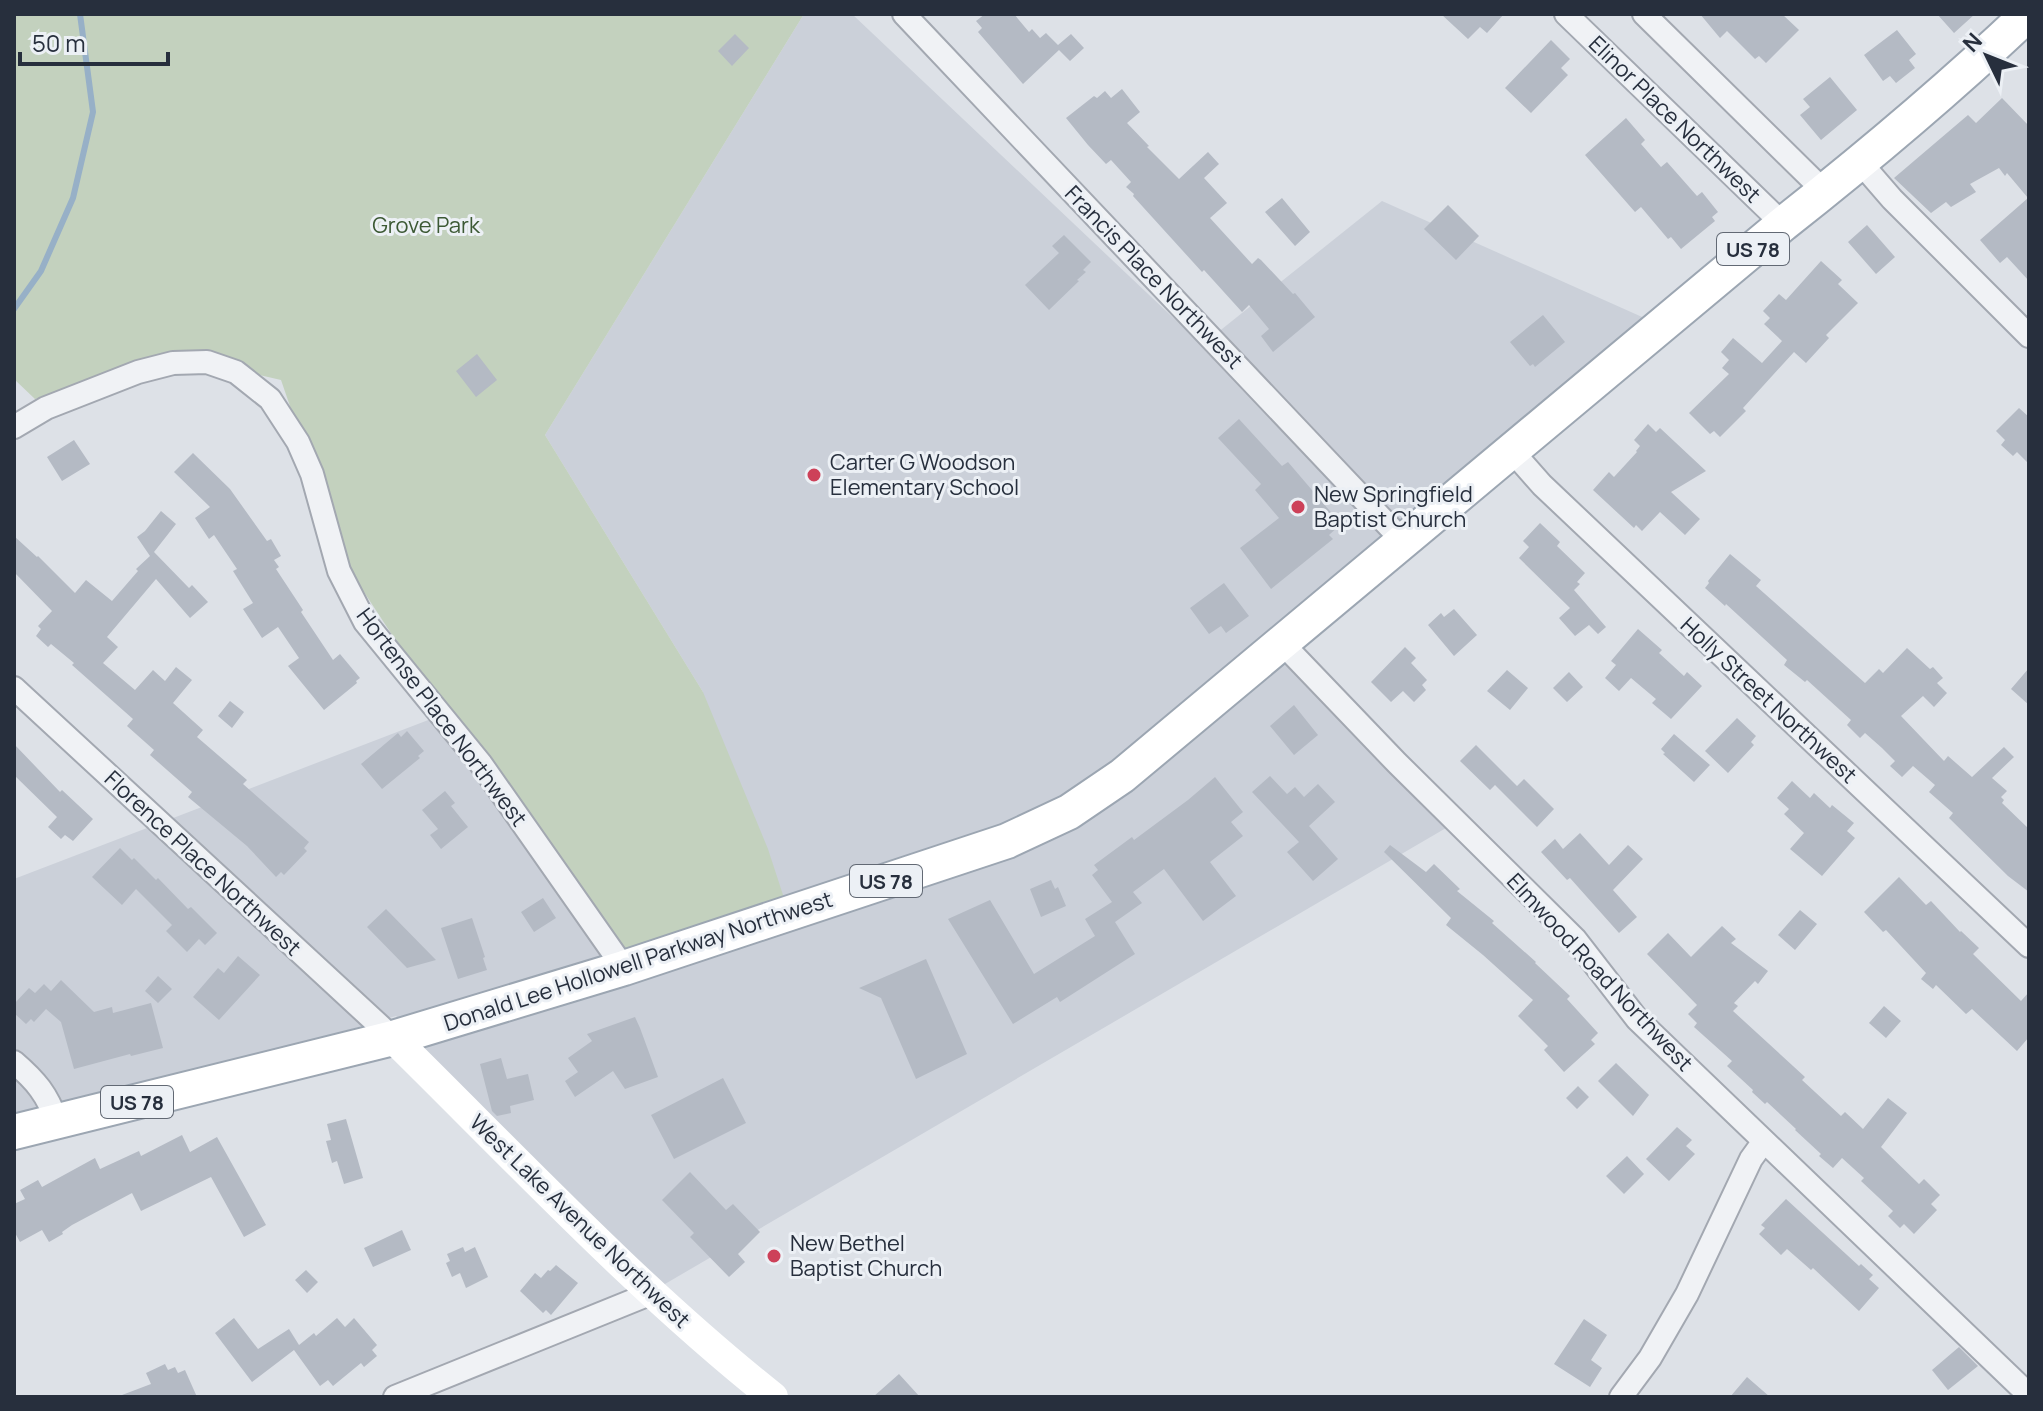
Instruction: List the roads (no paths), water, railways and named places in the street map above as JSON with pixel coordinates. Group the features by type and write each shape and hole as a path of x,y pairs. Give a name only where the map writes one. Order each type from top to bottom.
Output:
{"main road":[{"name":"Donald Lee Hollowell Parkway Northwest","path":"14,1132 393,1038 624,968 1007,841 1069,812 1122,776 1860,162 1970,69 2028,14"}],"street":[{"name":"Francis Place Northwest","path":"904,14 1403,541"},
{"name":"Elinor Place Northwest","path":"1566,14 1783,224"},
{"path":"1644,14 1824,191"},
{"path":"1860,162 1892,199 2029,336"},
{"name":"Hortense Place Northwest","path":"14,427 46,408 138,372 173,363 207,362 236,372 270,399 298,442 312,474 339,571 365,622 481,764 624,968"},
{"name":"Holly Street Northwest","path":"1512,451 1542,485 2029,946"},
{"name":"Elmwood Road Northwest","path":"1281,642 1397,763 1575,939 1637,1019 2029,1395"},
{"name":"Florence Place Northwest","path":"14,688 393,1038"},
{"name":"West Lake Avenue Northwest","path":"393,1038 652,1293 773,1397"},
{"path":"14,1062 35,1080 57,1122"},
{"path":"1621,1397 1650,1358 1687,1294 1751,1159 1764,1141"},
{"path":"395,1397 652,1293"}],"waterway":[{"path":"14,309 41,271 73,198 93,112 80,14"}],"place":[{"name":"Carter G Woodson Elementary School","path":"814,475"},
{"name":"New Springfield Baptist Church","path":"1298,507"},
{"name":"New Bethel Baptist Church","path":"774,1256"}],"park label":[{"name":"Grove Park","path":"426,225"}]}
